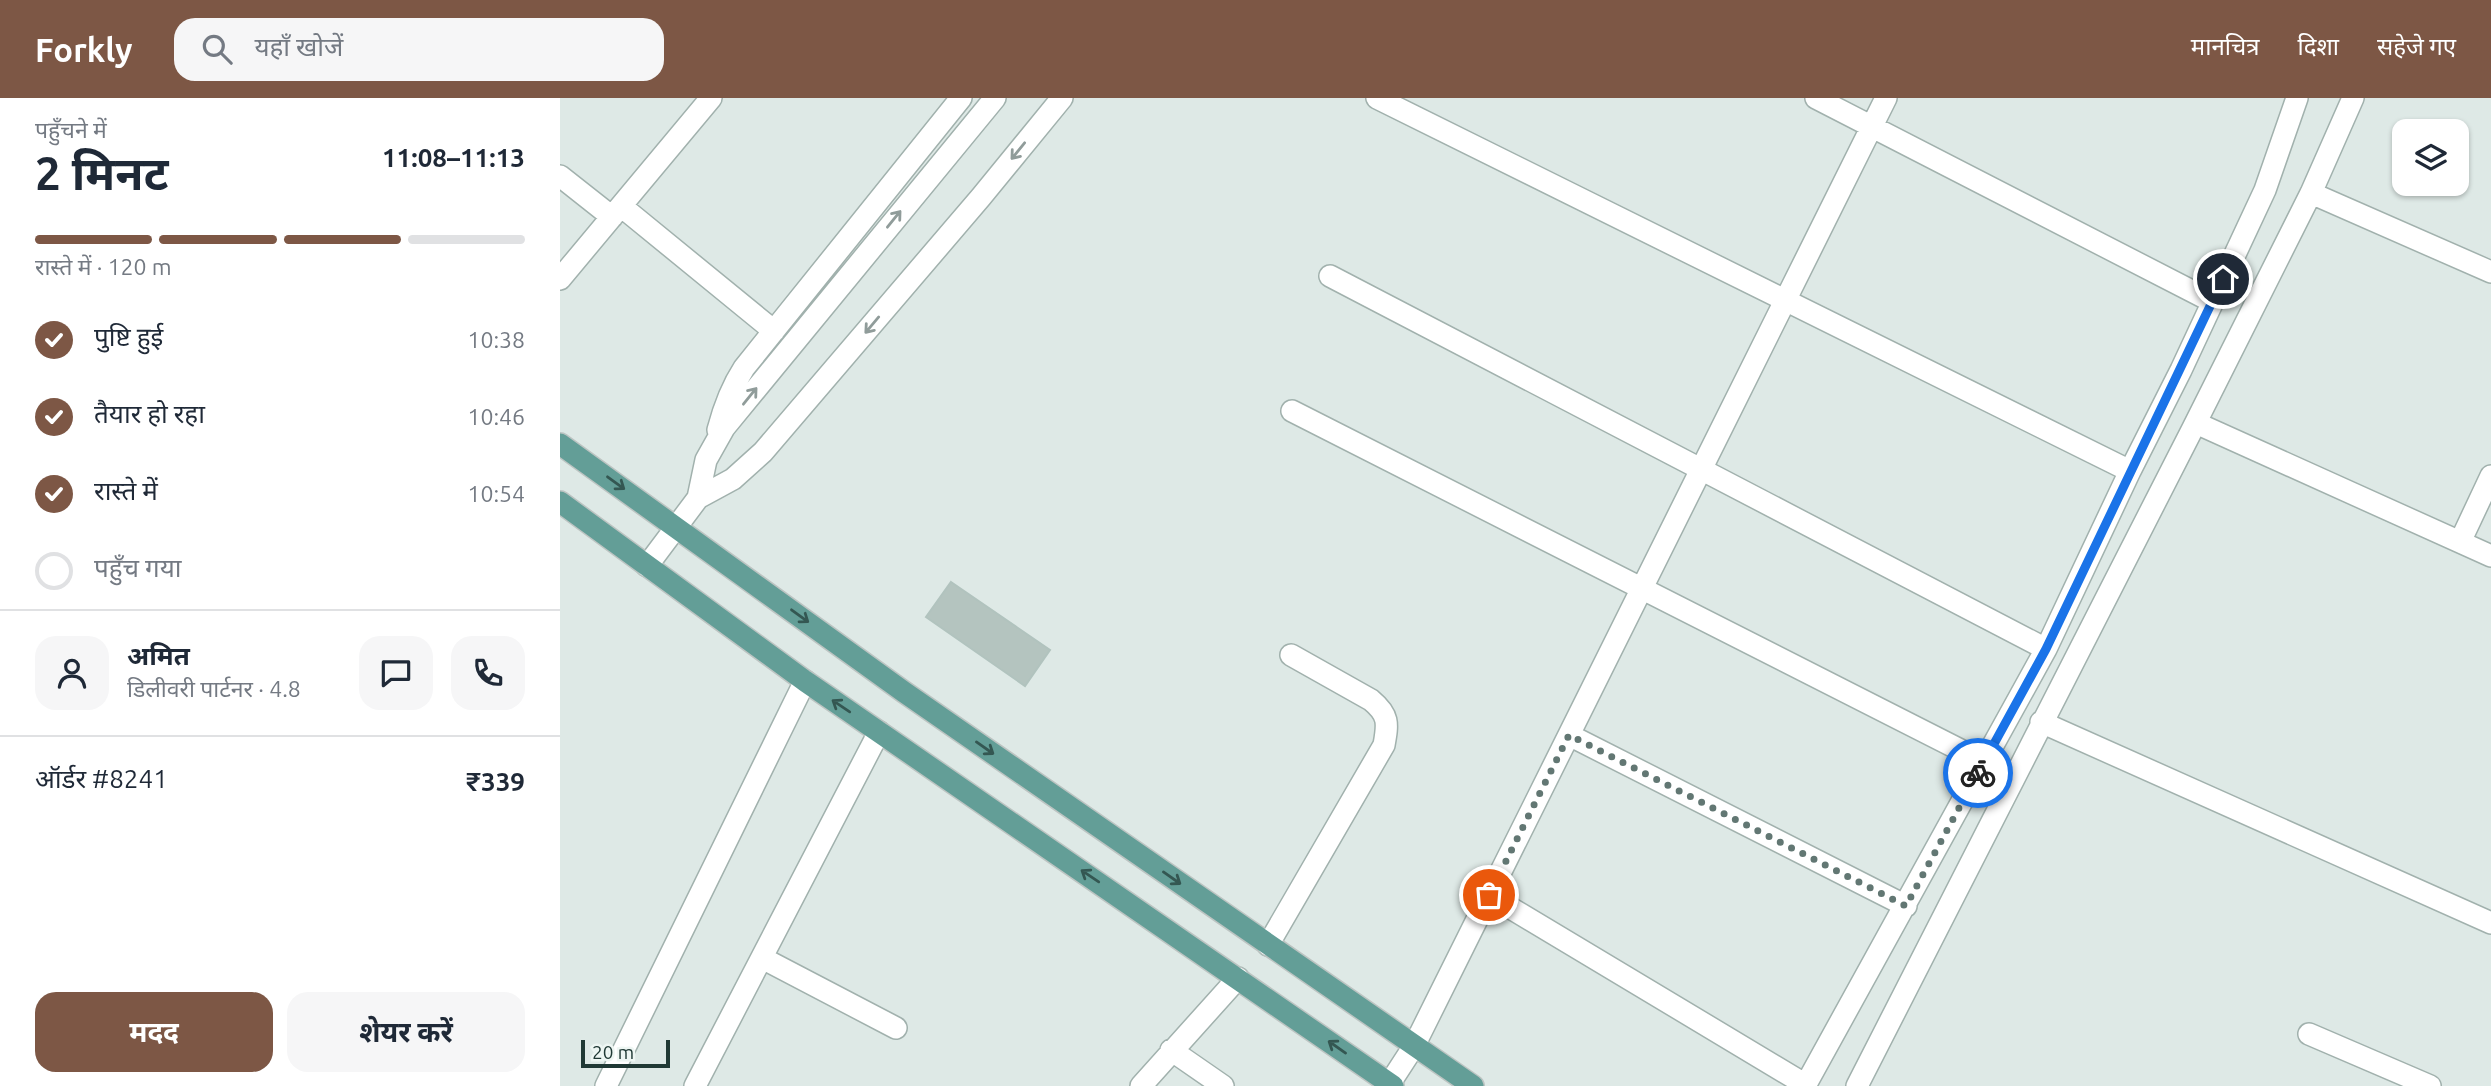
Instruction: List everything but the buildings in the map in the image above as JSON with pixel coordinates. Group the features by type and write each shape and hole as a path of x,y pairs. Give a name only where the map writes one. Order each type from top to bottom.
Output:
{"main road":[{"path":"560,444 916,700 1473,1086"},
{"path":"560,502 805,681 1391,1085"}],"street":[{"path":"560,279 711,98"},
{"path":"698,498 706,460 733,385 961,98"},
{"path":"714,443 995,98"},
{"path":"647,566 698,498 733,479 763,452 1062,98"},
{"path":"1377,98 2130,471"},
{"path":"1816,98 2213,302"},
{"path":"1391,1085 1414,1046 1886,98"},
{"path":"1489,895 1805,1086 2046,649 2213,302 2264,190 2297,98"},
{"path":"1857,1086 2196,423 2311,193 2353,98"},
{"path":"560,176 617,211 774,331"},
{"path":"2311,193 2491,272"},
{"path":"1329,276 2046,649"},
{"path":"1292,411 1984,762"},
{"path":"2196,423 2491,556"},
{"path":"2460,542 2491,476"},
{"path":"1268,945 1384,745 1388,725 1383,710 1371,700 1291,655"},
{"path":"606,1086 805,681"},
{"path":"2041,722 2491,923"},
{"path":"695,1086 879,732"},
{"path":"1569,735 1906,906"},
{"path":"762,958 896,1028"},
{"path":"1141,1086 1238,978"},
{"path":"2309,1034 2430,1086"},
{"path":"1171,1050 1223,1086"}],"way so far":[{"path":"1489,895 1569,735 1906,906 1978,773"}],"route":[{"path":"1978,773 2046,649 2223,279"}]}
